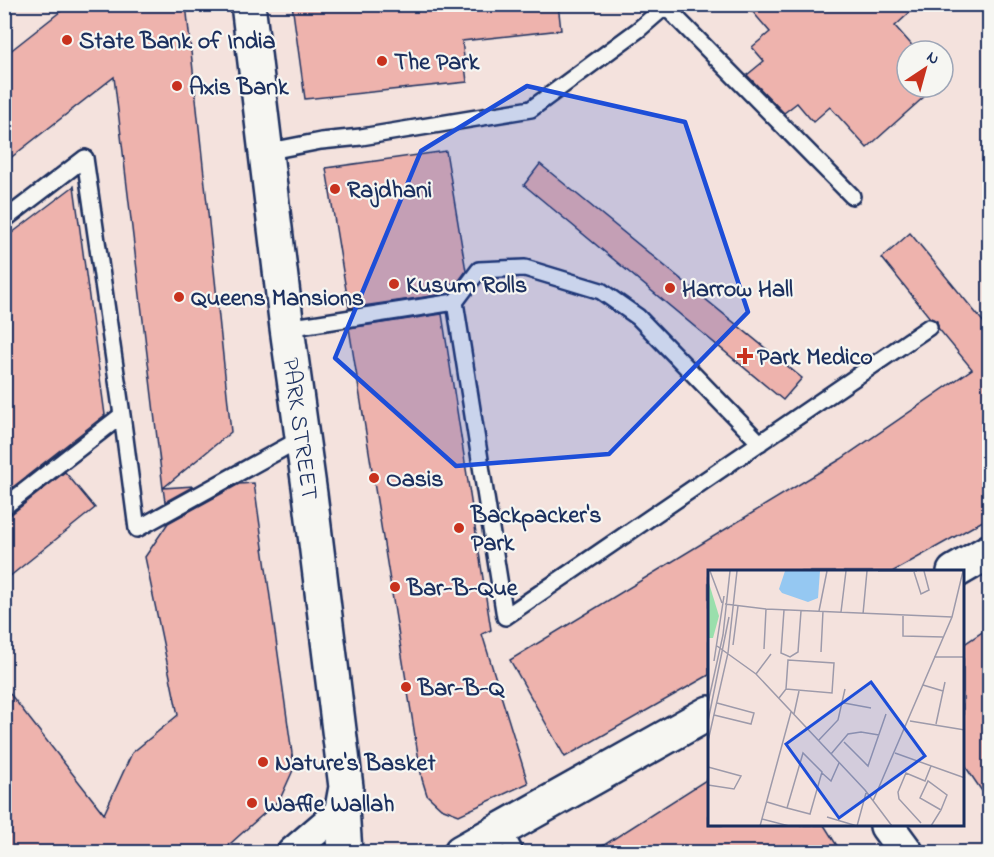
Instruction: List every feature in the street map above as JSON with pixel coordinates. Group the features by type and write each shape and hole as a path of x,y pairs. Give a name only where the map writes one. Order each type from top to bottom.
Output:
{"main road":[{"name":"PARK STREET","path":"248,4 286,328 346,787 342,809 345,852"},
{"path":"957,570 990,551"},
{"path":"460,852 509,841 708,714"},
{"path":"888,827 906,852"}],"street":[{"path":"292,852 342,809"}],"lane":[{"path":"265,152 321,141 362,137 531,109 667,6 852,196"},
{"path":"4,220 85,158 137,529 302,438"},
{"path":"286,328 455,302 479,270 525,268 602,291 638,317 760,443"},
{"path":"455,302 505,617 929,327"},
{"path":"4,507 122,414"}],"highlighted area":[{"path":"527,86 685,122 748,312 609,454 456,466 335,358 421,151"}],"building":[{"name":"Queens Mansions","path":"70,4 186,4 231,432 163,488 114,77 4,163 4,56"},
{"name":"The Park","path":"292,4 558,4 561,30 462,41 467,82 305,99"},
{"path":"746,4 919,4 895,26 906,39 895,39 895,99 922,99 867,148 830,107 813,122 797,103 784,113 747,75 764,61 752,47 770,32"},
{"path":"446,151 466,271 458,282 437,286 439,295 349,308 326,168"},
{"name":"Harrow Hall","path":"540,164 802,378 783,400 524,185"},
{"path":"74,186 105,415 4,494 4,239"},
{"path":"910,233 990,330 990,517 896,570 708,570 708,676 565,757 510,660 841,459 972,369 938,328 937,321 930,318 882,258"},
{"path":"442,314 491,630 482,634 528,783 459,815 441,808 427,795 422,779 349,328"},
{"path":"65,472 95,508 4,581 4,517 10,515"},
{"path":"254,483 294,768 280,799 221,852 4,852 4,686 104,814 132,753 178,715 145,557 168,523 239,484"},
{"path":"194,486 165,502 163,488"},
{"path":"990,627 990,803 964,764 964,644"},
{"path":"708,779 708,827 825,827 841,852 593,852"}],"place":[{"name":"State Bank of India","path":"67,40"},
{"name":"The Park","path":"382,61"},
{"name":"Axis Bank","path":"177,86"},
{"name":"Rajdhani","path":"335,189"},
{"name":"Kusum Rolls","path":"394,284"},
{"name":"Harrow Hall","path":"670,288"},
{"name":"Queens Mansions","path":"179,297"},
{"name":"Park Medico","path":"745,356"},
{"name":"Oasis","path":"374,478"},
{"name":"Backpacker's Park","path":"459,528"},
{"name":"Bar-B-Que","path":"395,587"},
{"name":"Bar-B-Q","path":"406,687"},
{"name":"Nature's Basket","path":"263,762"},
{"name":"Waffle Wallah","path":"252,803"}]}
